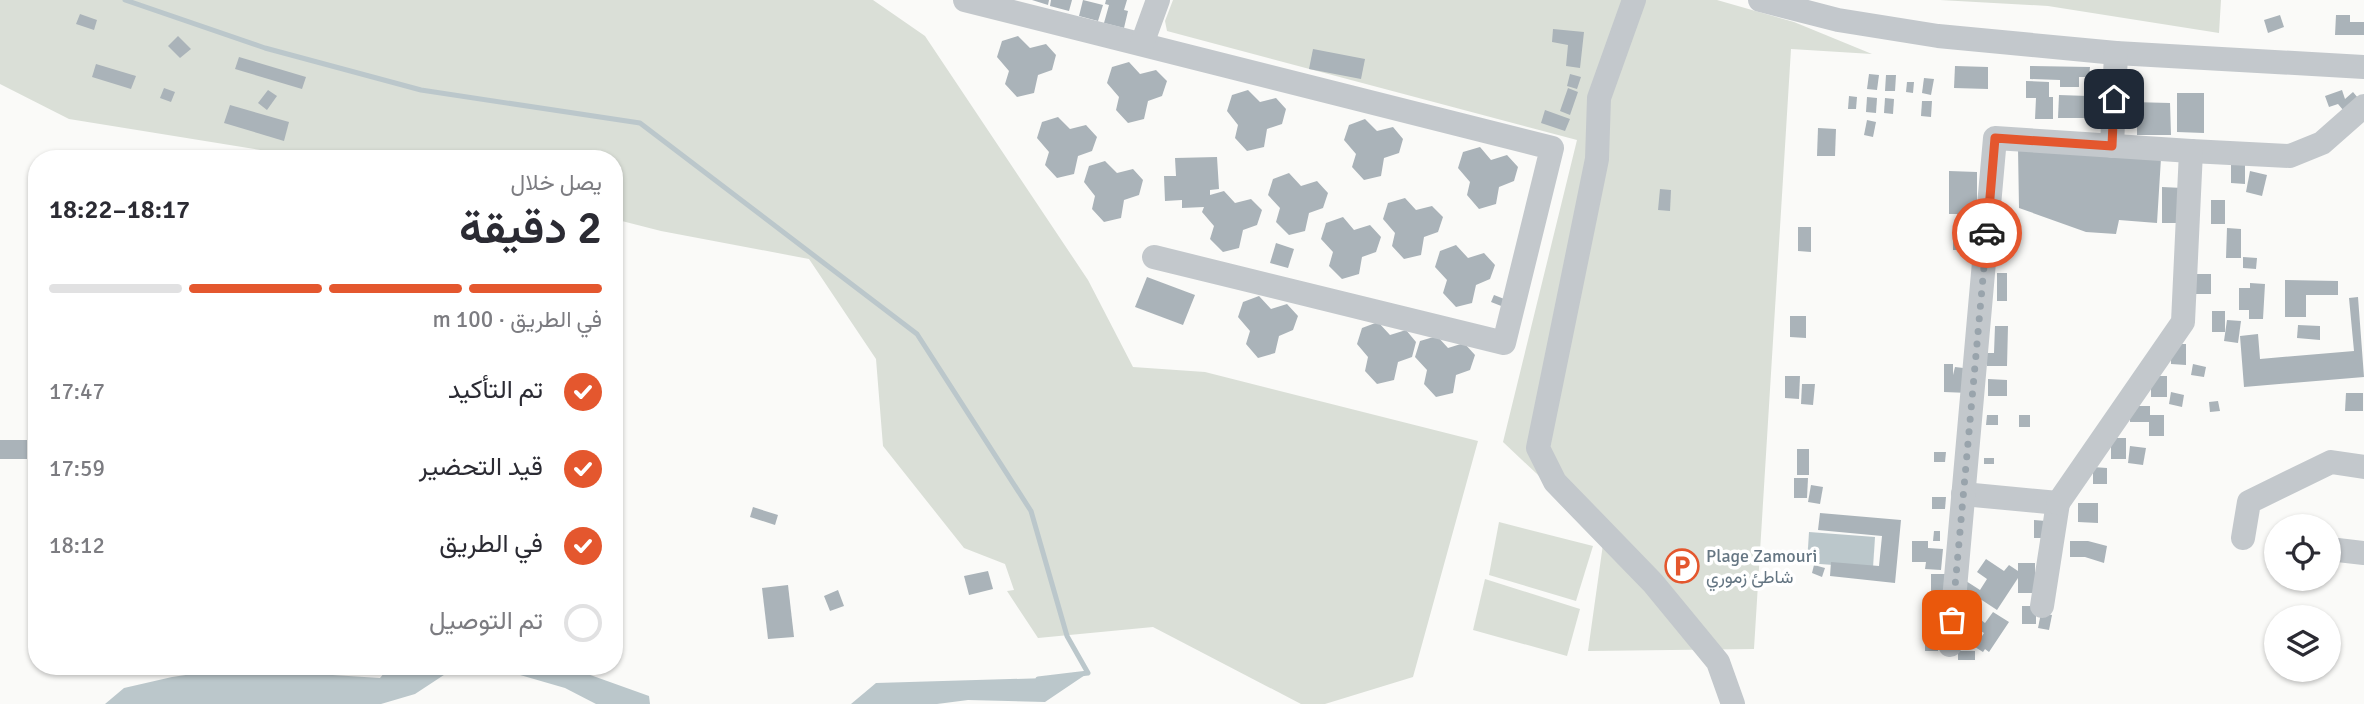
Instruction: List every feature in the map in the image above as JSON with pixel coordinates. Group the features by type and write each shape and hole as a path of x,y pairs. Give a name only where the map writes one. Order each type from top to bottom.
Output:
{"street":[{"path":"965,0 1552,148 1504,343 1154,257"},
{"path":"1142,44 1158,0"},
{"path":"1634,0 1599,98 1597,159 1538,448 1556,482 1653,583 1718,662 1733,704"},
{"path":"1760,0 1838,20 1938,36 2116,53 2364,67"},
{"path":"2112,146 2116,53"},
{"path":"1950,645 1995,138 2290,156 2322,143 2364,106"},
{"path":"2042,606 2058,503 2183,322 2191,151"},
{"path":"2243,538 2249,502 2331,462 2364,467"},
{"path":"1964,494 2058,503"},
{"path":"2341,550 2364,553"}],"shaded area":[{"path":"0,0 873,0 925,36 1088,280 1133,367 1205,372 1478,441 1413,677 1325,704 1301,704 1153,627 1038,638 1007,591 1014,590 1005,564 964,548 883,446 876,359 809,259 623,221 623,150 260,150 69,119 0,84"},
{"path":"1173,0 1717,0 1794,22 1872,54 1791,49 1754,649 1588,651 1604,537 1503,442 1577,140 1167,31 1165,21"},
{"path":"1940,0 2221,0 2219,33 2048,6"},
{"path":"1499,522 1593,546 1576,601 1489,575"},
{"path":"1809,532 1875,537 1873,568 1807,563"},
{"path":"1485,579 1580,609 1567,656 1473,630"},
{"path":"1088,673 1045,702 968,700 937,704 851,704 876,683 1047,678"},
{"path":"333,675 380,678 382,675 444,675 415,694 381,704 105,704 124,688 172,677"},
{"path":"520,675 590,675 649,696 650,704 596,704 565,688"}],"building":[{"path":"1032,0 1049,0 1048,5"},
{"path":"1051,0 1072,0 1069,11 1050,6"},
{"path":"1083,0 1103,5 1098,21 1079,16"},
{"path":"1106,0 1127,0 1124,10 1128,11 1124,28 1104,23 1109,5 1105,4"},
{"path":"80,14 97,20 94,30 76,24"},
{"path":"2280,15 2284,27 2268,33 2264,20"},
{"path":"2336,15 2350,15 2350,22 2364,22 2364,35 2335,35"},
{"path":"1553,29 1584,32 1580,68 1566,66 1568,45 1552,42"},
{"path":"178,36 191,49 180,58 168,46"},
{"path":"1018,36 1030,48 1046,44 1056,55 1052,70 1038,75 1034,93 1017,97 1005,84 1009,71 997,57 1002,41"},
{"path":"1313,49 1365,59 1361,79 1309,69"},
{"path":"239,57 306,77 302,89 235,69"},
{"path":"1129,62 1140,74 1156,70 1167,81 1162,96 1148,101 1144,119 1128,123 1116,110 1119,97 1107,83 1112,67"},
{"path":"96,64 136,76 131,89 92,77"},
{"path":"1955,66 1988,67 1988,89 1954,88"},
{"path":"2030,66 2090,67 2089,77 2079,77 2079,87 2060,87 2060,80 2030,79"},
{"path":"1570,74 1581,77 1577,89 1567,86"},
{"path":"1869,74 1879,75 1877,90 1867,89"},
{"path":"1886,75 1896,75 1895,91 1885,91"},
{"path":"1924,78 1934,79 1931,95 1922,93"},
{"path":"2026,81 2049,82 2049,97 2053,97 2053,119 2035,119 2036,98 2026,98"},
{"path":"1907,82 1914,82 1913,93 1906,92"},
{"path":"164,88 175,92 171,102 160,98"},
{"path":"1568,88 1578,92 1570,115 1560,111"},
{"path":"268,90 277,96 267,110 258,103"},
{"path":"1248,90 1260,102 1276,98 1286,109 1282,124 1267,129 1264,147 1247,151 1235,138 1238,125 1227,111 1232,95"},
{"path":"2342,90 2345,99 2353,92 2363,104 2349,117 2338,104 2329,107 2325,96"},
{"path":"2177,93 2204,93 2204,133 2177,132"},
{"path":"2059,95 2088,96 2088,118 2058,118"},
{"path":"1849,96 1857,97 1856,109 1848,109"},
{"path":"1867,97 1877,98 1876,113 1866,112"},
{"path":"1885,98 1894,99 1893,114 1884,113"},
{"path":"1922,101 1932,101 1931,117 1921,116"},
{"path":"2132,102 2170,103 2171,135 2137,135 2137,126 2132,126"},
{"path":"230,105 289,122 284,141 224,123"},
{"path":"1545,110 1570,119 1565,131 1541,123"},
{"path":"1058,117 1070,129 1086,125 1097,137 1092,151 1078,156 1074,174 1057,178 1045,165 1049,152 1037,138 1042,122"},
{"path":"1365,119 1377,131 1393,127 1403,139 1399,153 1384,158 1381,176 1364,180 1352,167 1356,154 1344,140 1349,125"},
{"path":"1867,120 1876,122 1873,137 1864,135"},
{"path":"1818,128 1836,129 1835,156 1817,156"},
{"path":"1480,147 1491,160 1507,155 1518,167 1514,181 1499,187 1496,204 1479,209 1467,195 1470,182 1458,168 1463,152"},
{"path":"2018,148 2161,158 2157,223 2119,220 2116,234 2086,232 2019,208"},
{"path":"1217,157 1219,189 1210,190 1210,195 1224,191 1235,203 1251,199 1262,210 1257,225 1243,230 1239,248 1223,252 1210,239 1214,226 1202,212 1204,207 1182,208 1182,200 1165,201 1164,176 1176,176 1175,158"},
{"path":"2231,160 2245,160 2245,184 2231,183"},
{"path":"1105,161 1117,173 1133,169 1143,180 1139,195 1124,200 1121,218 1104,222 1092,209 1095,196 1084,182 1089,166"},
{"path":"1949,171 1977,172 1977,214 1949,214"},
{"path":"2250,171 2267,175 2262,196 2246,192"},
{"path":"1289,173 1301,186 1317,181 1328,193 1323,208 1309,213 1305,231 1289,235 1276,222 1280,208 1268,195 1273,179"},
{"path":"2162,187 2183,188 2183,223 2162,223"},
{"path":"1660,189 1671,190 1670,211 1658,210"},
{"path":"1405,198 1416,210 1432,206 1443,217 1438,232 1424,237 1421,255 1404,259 1392,246 1395,233 1383,219 1388,203"},
{"path":"2211,200 2225,200 2225,224 2211,224"},
{"path":"1343,217 1354,230 1370,225 1381,237 1376,252 1362,257 1359,274 1342,279 1329,266 1333,252 1321,239 1326,223"},
{"path":"1798,227 1811,227 1811,252 1798,251"},
{"path":"1953,227 1965,227 1965,250 1953,250"},
{"path":"2227,228 2241,229 2241,258 2226,258"},
{"path":"1276,243 1294,249 1288,268 1270,263"},
{"path":"1456,245 1468,258 1484,253 1495,265 1490,279 1476,285 1472,303 1456,307 1443,293 1447,280 1435,267 1440,251"},
{"path":"2243,257 2257,258 2256,269 2243,268"},
{"path":"1997,273 2007,273 2007,301 1997,301"},
{"path":"2195,274 2211,274 2211,294 2195,294"},
{"path":"1147,277 1195,295 1183,325 1135,307"},
{"path":"2285,280 2338,281 2338,295 2306,295 2306,317 2285,317"},
{"path":"2250,283 2265,284 2263,319 2249,319 2249,310 2239,310 2239,288 2250,288"},
{"path":"1494,295 1512,302 1509,309 1491,302"},
{"path":"1259,296 1271,309 1287,304 1298,316 1293,330 1279,336 1275,353 1258,358 1246,344 1250,331 1238,317 1243,302"},
{"path":"2358,297 2364,377 2244,387 2240,336 2258,334 2260,359 2354,351 2349,298"},
{"path":"2212,311 2225,311 2225,332 2212,332"},
{"path":"1790,316 1806,316 1806,338 1790,337"},
{"path":"2227,320 2241,321 2238,343 2224,341"},
{"path":"1378,322 1390,335 1406,330 1416,342 1412,357 1398,362 1394,380 1377,384 1365,371 1368,357 1357,344 1362,328"},
{"path":"2298,325 2320,326 2320,340 2297,338"},
{"path":"1995,326 2008,326 2007,366 1987,366 1987,353 1994,353"},
{"path":"1437,336 1448,348 1464,343 1475,355 1470,370 1456,375 1453,393 1436,397 1424,384 1427,370 1415,357 1420,341"},
{"path":"2171,344 2186,344 2186,365 2171,364"},
{"path":"1944,364 1953,364 1953,375 1955,367 1972,369 1969,393 1944,392"},
{"path":"2193,364 2206,367 2204,377 2191,375"},
{"path":"1785,376 1800,376 1799,399 1785,398"},
{"path":"2151,376 2167,376 2167,397 2151,397"},
{"path":"1988,379 2007,380 2007,396 1988,396"},
{"path":"1802,384 1815,384 1813,405 1801,404"},
{"path":"2171,392 2184,395 2182,407 2169,404"},
{"path":"2346,393 2363,393 2363,411 2345,411"},
{"path":"2218,401 2220,411 2210,412 2209,402"},
{"path":"2130,406 2150,406 2150,415 2164,415 2164,436 2149,436 2149,422 2130,422"},
{"path":"1987,415 1998,415 1998,425 1986,425"},
{"path":"2019,415 2030,415 2030,427 2019,427"},
{"path":"2111,438 2126,438 2126,459 2111,459"},
{"path":"0,440 27,440 27,459 0,459"},
{"path":"2130,446 2146,448 2143,465 2128,463"},
{"path":"1797,449 1809,449 1809,475 1797,475"},
{"path":"1934,452 1946,452 1945,462 1934,462"},
{"path":"1984,458 1994,458 1994,464 1984,464"},
{"path":"2093,467 2107,468 2107,484 2093,484"},
{"path":"1794,478 1808,478 1807,498 1794,498"},
{"path":"1811,485 1823,487 1820,504 1808,502"},
{"path":"1932,497 1946,497 1945,509 1932,509"},
{"path":"2078,503 2098,503 2098,523 2078,522"},
{"path":"753,507 778,515 775,525 750,517"},
{"path":"1820,513 1901,520 1895,583 1830,576 1831,562 1879,566 1882,536 1818,530"},
{"path":"2034,520 2046,521 2046,538 2034,538"},
{"path":"1934,531 1940,531 1940,541 1933,541"},
{"path":"1912,541 1928,541 1928,548 1943,549 1941,570 1925,569 1926,562 1912,562"},
{"path":"2070,541 2088,541 2107,546 2104,563 2085,557 2070,557"},
{"path":"1986,559 2004,571 2009,565 2018,571 2018,563 2035,563 2035,593 2018,593 2018,578 1997,610 1962,587 1966,581 1980,590 1987,579 1977,572"},
{"path":"1814,565 1825,568 1822,577 1812,573"},
{"path":"988,571 993,589 969,595 964,576"},
{"path":"1931,574 1945,574 1945,607 1931,606"},
{"path":"788,585 794,637 768,639 762,588"},
{"path":"838,590 844,606 830,611 824,596"},
{"path":"1959,605 1974,605 1974,621 1959,620"},
{"path":"2022,606 2036,606 2036,624 2022,624"},
{"path":"1993,612 2009,622 1989,652 1985,649 1983,652 1975,647 1984,633 1976,628 1981,620 1985,623"},
{"path":"2041,613 2052,615 2049,630 2038,628"},
{"path":"1925,633 1938,633 1938,651 1925,651"},
{"path":"1958,651 1975,651 1975,660 1958,660"}],"waterway":[{"path":"125,0 265,48 421,90 640,123 917,334 1031,511 1067,636 1088,673 1038,679"}],"way so far":[{"path":"1952,620 1987,233"}],"place":[{"name":"Plage Zamouri شاطئ زموري","path":"1682,566"}],"route":[{"path":"1987,233 1995,138 2112,146 2114,99"}]}
